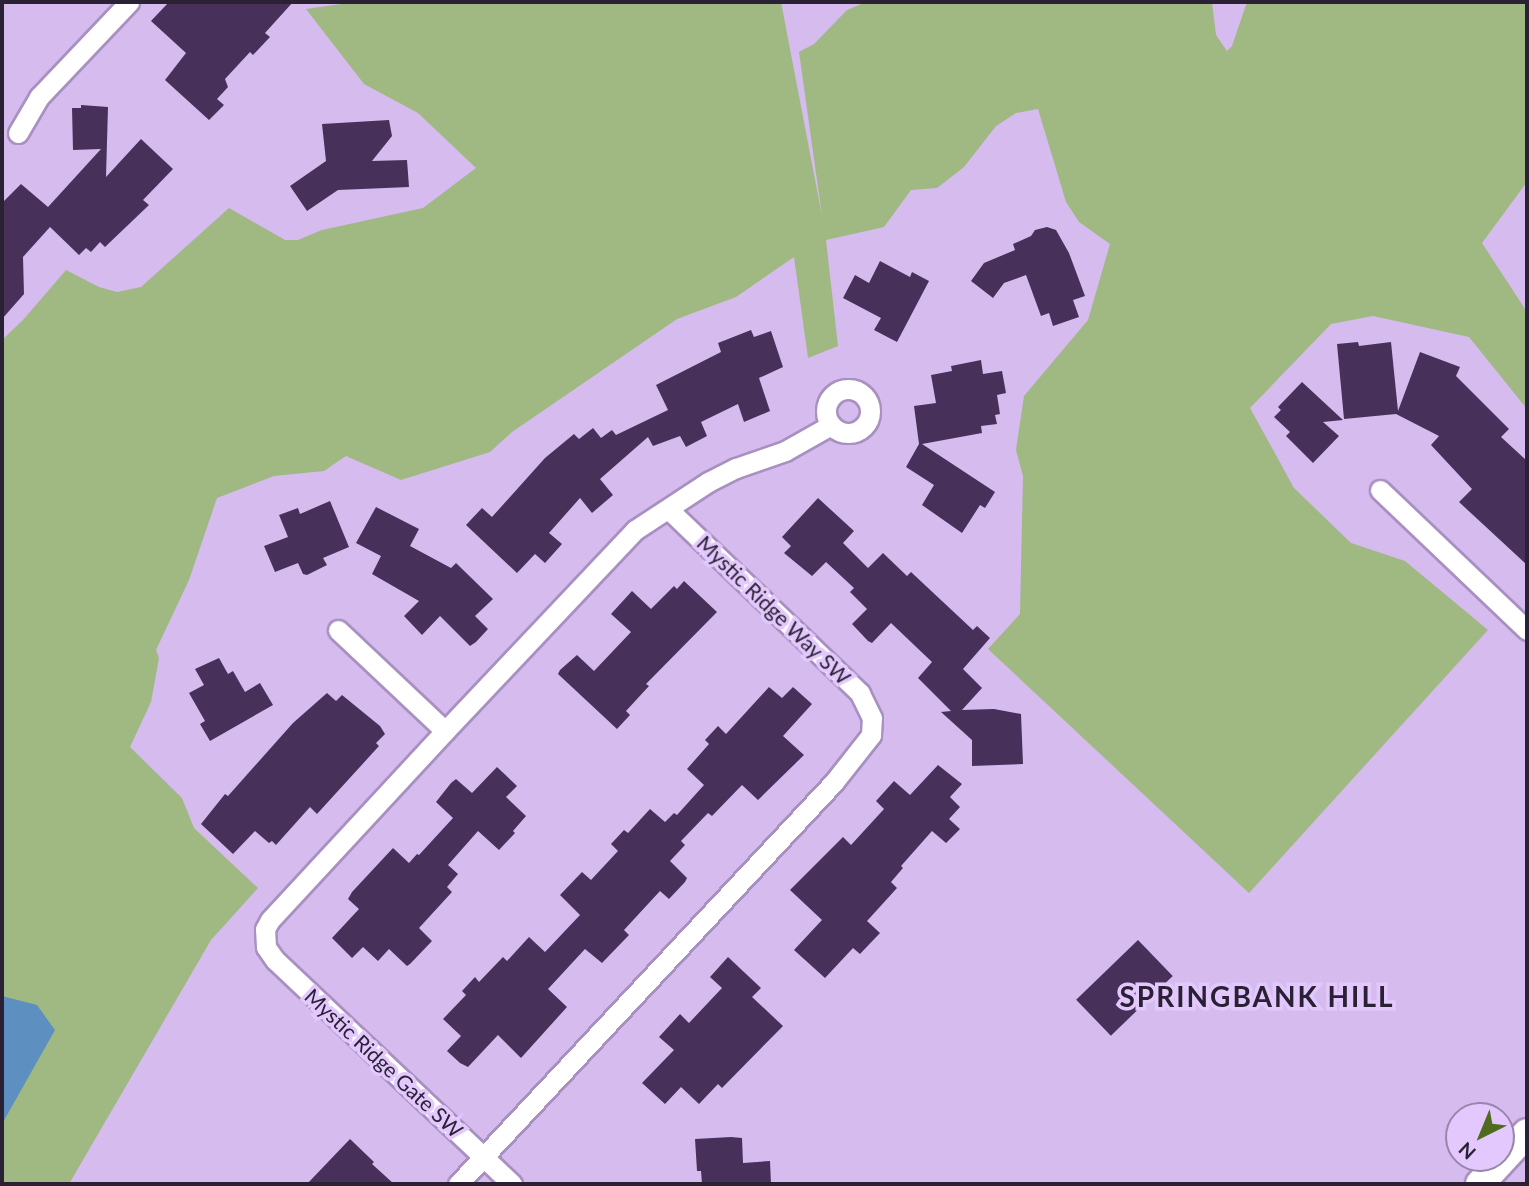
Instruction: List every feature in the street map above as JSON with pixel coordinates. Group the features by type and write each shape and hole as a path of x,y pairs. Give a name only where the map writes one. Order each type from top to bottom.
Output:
{"street":[{"path":"18,133 39,97 129,2"},
{"path":"338,630 445,731 635,530 708,482 736,468 785,451 831,425"},
{"path":"1380,490 1527,630"},
{"name":"Mystic Ridge Way SW","path":"458,1184 834,782 870,735 872,718 860,693 669,510"},
{"name":"Mystic Ridge Gate SW","path":"445,731 270,920 265,937 266,947 275,960 512,1184"},
{"path":"1480,1184 1527,1133"}],"green space":[{"path":"355,2 781,2 822,216 799,52 814,44 847,10 866,2 1212,2 1216,35 1227,51 1232,46 1247,2 1527,2 1527,182 1482,243 1527,312 1527,409 1469,337 1373,316 1331,324 1250,408 1294,488 1351,543 1405,561 1488,630 1249,893 988,649 1020,614 1023,476 1016,450 1024,396 1088,320 1110,244 1079,222 1066,202 1038,109 1016,113 996,126 964,167 937,188 911,190 884,227 826,240 838,346 808,358 794,257 736,297 677,319 512,432 490,452 401,480 346,456 324,471 274,476 217,498 189,580 156,650 159,658 151,702 130,747 182,798 194,828 258,888 211,940 69,1184 2,1184 2,340 66,270 99,287 117,292 141,287 229,208 285,240 298,240 322,230 423,208 476,168 418,113 364,84 306,9"}],"water":[{"path":"2,996 37,1005 55,1030 2,1124"}],"building":[{"path":"169,2 293,2 265,33 270,37 253,55 250,52 225,79 228,87 217,99 224,105 209,120 165,80 186,53 151,21"},
{"path":"81,105 108,107 106,177 141,139 173,169 143,200 149,205 105,247 100,242 91,252 86,248 79,255 50,227 23,257 24,294 2,319 2,203 21,184 48,207 101,149 73,150 72,108 81,108"},
{"path":"389,120 392,136 372,161 407,160 409,187 338,190 307,211 290,186 326,161 322,124"},
{"path":"1047,227 1056,230 1069,253 1085,296 1073,300 1079,317 1053,326 1049,313 1041,316 1026,275 1004,283 993,298 971,281 984,263 1015,250 1013,244 1031,236 1035,230"},
{"path":"880,261 910,277 912,272 929,281 897,342 874,330 881,318 843,298 855,275 869,283"},
{"path":"751,330 754,337 771,331 783,367 759,378 770,411 744,422 738,404 701,422 707,436 686,447 680,436 653,446 648,437 600,479 613,495 592,513 580,498 549,533 562,544 545,563 535,554 517,573 466,525 482,508 492,517 545,458 574,434 579,439 593,428 601,438 612,430 616,435 668,410 656,385 721,352 718,343"},
{"path":"1358,342 1359,346 1391,342 1398,411 1420,352 1460,367 1456,376 1509,429 1501,437 1527,461 1527,565 1459,502 1472,489 1431,445 1439,436 1396,414 1344,419 1337,344"},
{"path":"981,360 983,374 1002,371 1006,393 997,395 1000,414 995,415 997,424 981,426 982,433 922,444 995,492 985,508 980,505 962,533 922,505 934,485 906,467 919,444 914,406 936,403 931,375 952,371 951,366"},
{"path":"1302,382 1343,420 1323,422 1339,436 1313,463 1286,436 1290,432 1274,417 1281,410 1278,407"},
{"path":"818,498 854,531 843,543 868,568 883,553 907,576 911,572 973,630 977,626 990,638 963,669 982,688 962,710 994,709 1021,714 1023,764 972,766 972,740 941,712 951,711 918,678 932,662 891,623 872,643 868,641 852,624 867,609 850,592 854,588 826,562 812,576 784,553 791,546 782,537"},
{"path":"330,501 349,547 323,558 327,565 307,575 303,574 298,563 275,572 264,546 288,537 279,515 298,508 300,514"},
{"path":"376,507 419,529 410,546 451,568 456,563 493,599 475,616 488,629 476,642 470,646 440,616 422,635 404,616 419,601 372,574 381,556 356,543"},
{"path":"684,581 717,612 646,684 649,686 626,711 630,715 617,729 558,674 577,655 594,671 631,632 611,614 632,591 651,609 674,586 677,589"},
{"path":"219,658 228,674 233,671 245,692 260,683 273,705 210,741 200,724 205,721 189,693 204,685 195,669"},
{"path":"769,687 782,698 793,687 812,704 783,736 804,755 758,800 742,785 712,816 708,813 681,841 685,845 670,861 687,878 685,882 669,899 660,891 624,930 629,935 602,963 585,949 548,989 567,1007 521,1058 498,1035 468,1067 460,1063 447,1051 461,1036 443,1019 466,995 462,991 475,977 479,982 503,957 507,961 529,937 545,952 580,915 560,895 582,872 591,880 618,851 611,844 624,830 628,833 650,809 665,822 674,813 677,815 704,785 687,769 709,744 705,740 718,726 726,734"},
{"path":"327,693 336,701 342,695 380,726 385,734 376,743 379,746 317,814 310,807 276,845 272,841 269,843 255,831 233,854 201,824 225,794 228,796 293,723"},
{"path":"938,765 962,784 950,797 960,807 949,819 960,829 946,843 932,831 901,866 903,868 891,882 897,888 867,921 880,933 860,954 853,948 825,978 794,950 822,920 790,890 843,837 851,845 884,809 876,801 894,781 910,795"},
{"path":"497,767 517,786 506,797 526,816 513,831 515,833 499,850 478,831 448,865 458,874 447,887 452,892 419,928 432,941 410,964 407,966 389,949 378,961 363,947 352,958 332,938 359,909 348,899 352,892 393,848 409,863 453,818 436,802 451,783 456,779 472,793"},
{"path":"1138,940 1173,976 1111,1036 1076,1000"},
{"path":"728,957 761,988 752,997 783,1026 722,1088 718,1084 699,1104 681,1087 665,1104 642,1083 674,1050 659,1037 680,1014 689,1023 722,988 710,977"},
{"path":"742,1138 743,1163 770,1161 771,1184 702,1184 701,1171 697,1171 695,1139"},
{"path":"350,1139 374,1162 372,1164 394,1184 307,1184"}],"district":[{"name":"SPRINGBANK HILL","path":"1257,996"}]}
